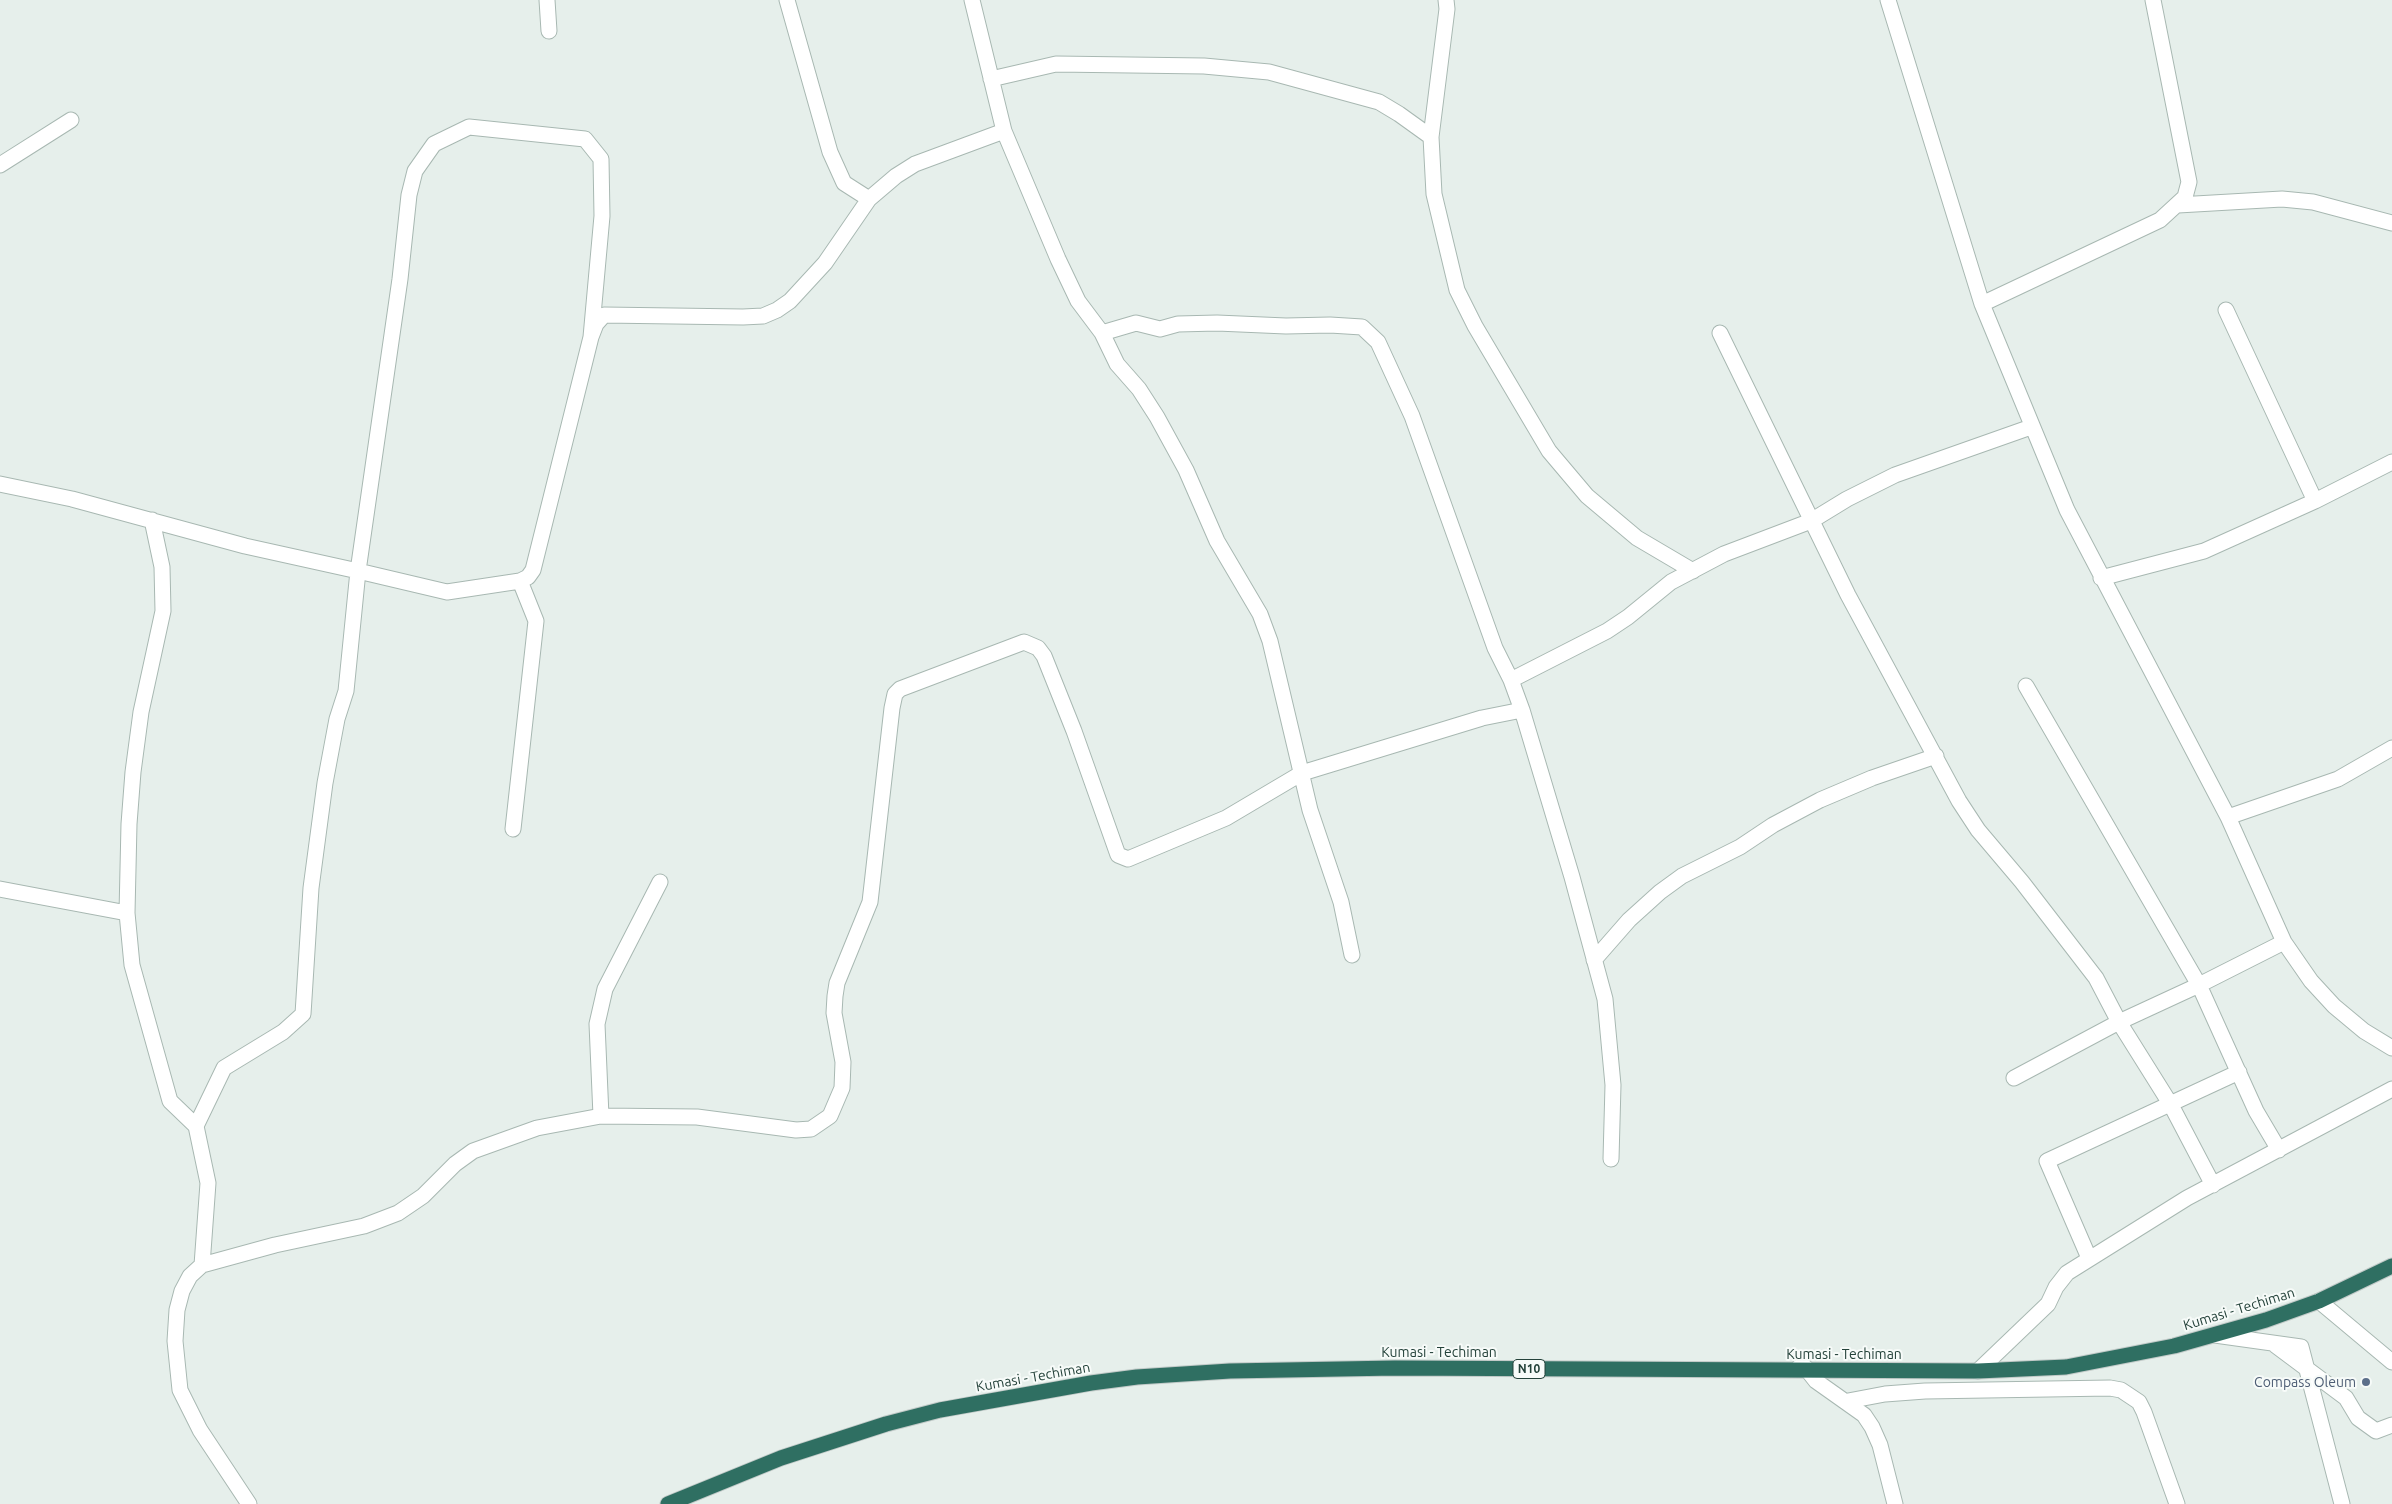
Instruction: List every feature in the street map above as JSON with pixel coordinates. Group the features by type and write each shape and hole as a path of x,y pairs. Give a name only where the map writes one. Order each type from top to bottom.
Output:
{"highway":[{"name":"Kumasi - Techiman","path":"668,1504 781,1458 886,1424 940,1410 1029,1392 1137,1377 1230,1371 1395,1368 1978,1371 2066,1367 2126,1356 2215,1335 2248,1325 2319,1301 2392,1266"}],"street":[{"path":"546,0 549,30"},
{"path":"787,0 830,152 844,183 870,199"},
{"path":"972,0 1004,131 1042,223 1078,301 1102,333 1117,364 1138,389 1161,425 1186,470 1217,541 1260,614 1270,641 1318,838 1341,902 1352,955"},
{"path":"1446,0 1448,9 1431,137 1434,194 1457,290 1475,326 1544,442 1587,496 1637,538 1693,571"},
{"path":"1888,0 1982,304 2067,510 2228,817 2284,942 2311,981 2334,1006 2364,1031 2392,1048"},
{"path":"1982,304 2160,220 2185,197 2189,182 2153,0"},
{"path":"991,79 1056,64 1204,66 1269,72 1380,102 1431,137"},
{"path":"0,165 71,120"},
{"path":"196,1126 224,1068 283,1032 303,1014 311,888 327,774 338,719 346,691 358,571 400,279 409,195 415,171 434,144 469,127 585,139 602,159 602,216 591,337"},
{"path":"0,484 72,499 245,546 447,592 520,581 528,578 533,570 591,337 596,324 604,315 743,317 763,316 778,310 790,301 825,263 870,199 896,176 915,164 1004,131"},
{"path":"2178,205 2282,199 2313,202 2392,223"},
{"path":"2226,310 2315,501"},
{"path":"1102,333 1136,323 1160,328 1178,324 1217,323 1362,327 1378,342 1391,365 1412,416 1495,648 1511,680 1522,710 1572,877 1605,999 1613,1084 1611,1159"},
{"path":"1720,333 1848,595 1959,801 1978,830 2022,882 2096,978 2119,1022 2171,1105 2213,1185"},
{"path":"1511,680 1607,631 1628,617 1671,582 1724,554 1811,521 1847,499 1895,475 2031,426"},
{"path":"2101,578 2204,551 2315,501 2392,462"},
{"path":"152,520 162,566 163,611 141,712 133,772 129,824 127,913 132,965 170,1101 196,1126 208,1183 202,1265"},
{"path":"513,829 536,621 520,581"},
{"path":"250,1504 200,1430 180,1390 174,1340 176,1310 182,1290 190,1276 202,1265 275,1245 364,1226 398,1213 423,1196 455,1164 473,1151 537,1128 601,1116 698,1117 796,1130 811,1128 830,1116 842,1088 843,1062 834,1013 835,996 838,983 870,902 892,708 895,694 900,690 1024,642 1038,648 1044,656 1074,731 1118,855 1122,859 1128,859 1226,818 1302,773 1482,718 1522,710"},
{"path":"2026,686 2199,985 2256,1111 2279,1150"},
{"path":"2228,817 2338,779 2392,748"},
{"path":"1594,960 1629,920 1660,892 1682,876 1740,847 1820,800 1872,778 1936,756"},
{"path":"601,1116 598,1024 605,989 660,882"},
{"path":"0,889 127,913"},
{"path":"2014,1078 2119,1022 2199,985 2284,942"},
{"path":"2089,1258 2047,1161 2239,1072"},
{"path":"1978,1371 2048,1304 2056,1286 2067,1273 2089,1258 2213,1185 2392,1089"},
{"path":"2319,1301 2392,1362"},
{"path":"2248,1325 2346,1398 2358,1418 2376,1431 2392,1424"},
{"path":"2215,1335 2301,1348 2342,1504"},
{"path":"1728,1370 1805,1367 1816,1381 1848,1401 1864,1414 1872,1427 1880,1445 1895,1504"},
{"path":"1848,1401 1885,1394 1925,1391 2110,1388 2121,1390 2130,1394 2142,1407 2177,1504"}],"place":[{"name":"Compass Oleum","path":"2366,1382"}]}
